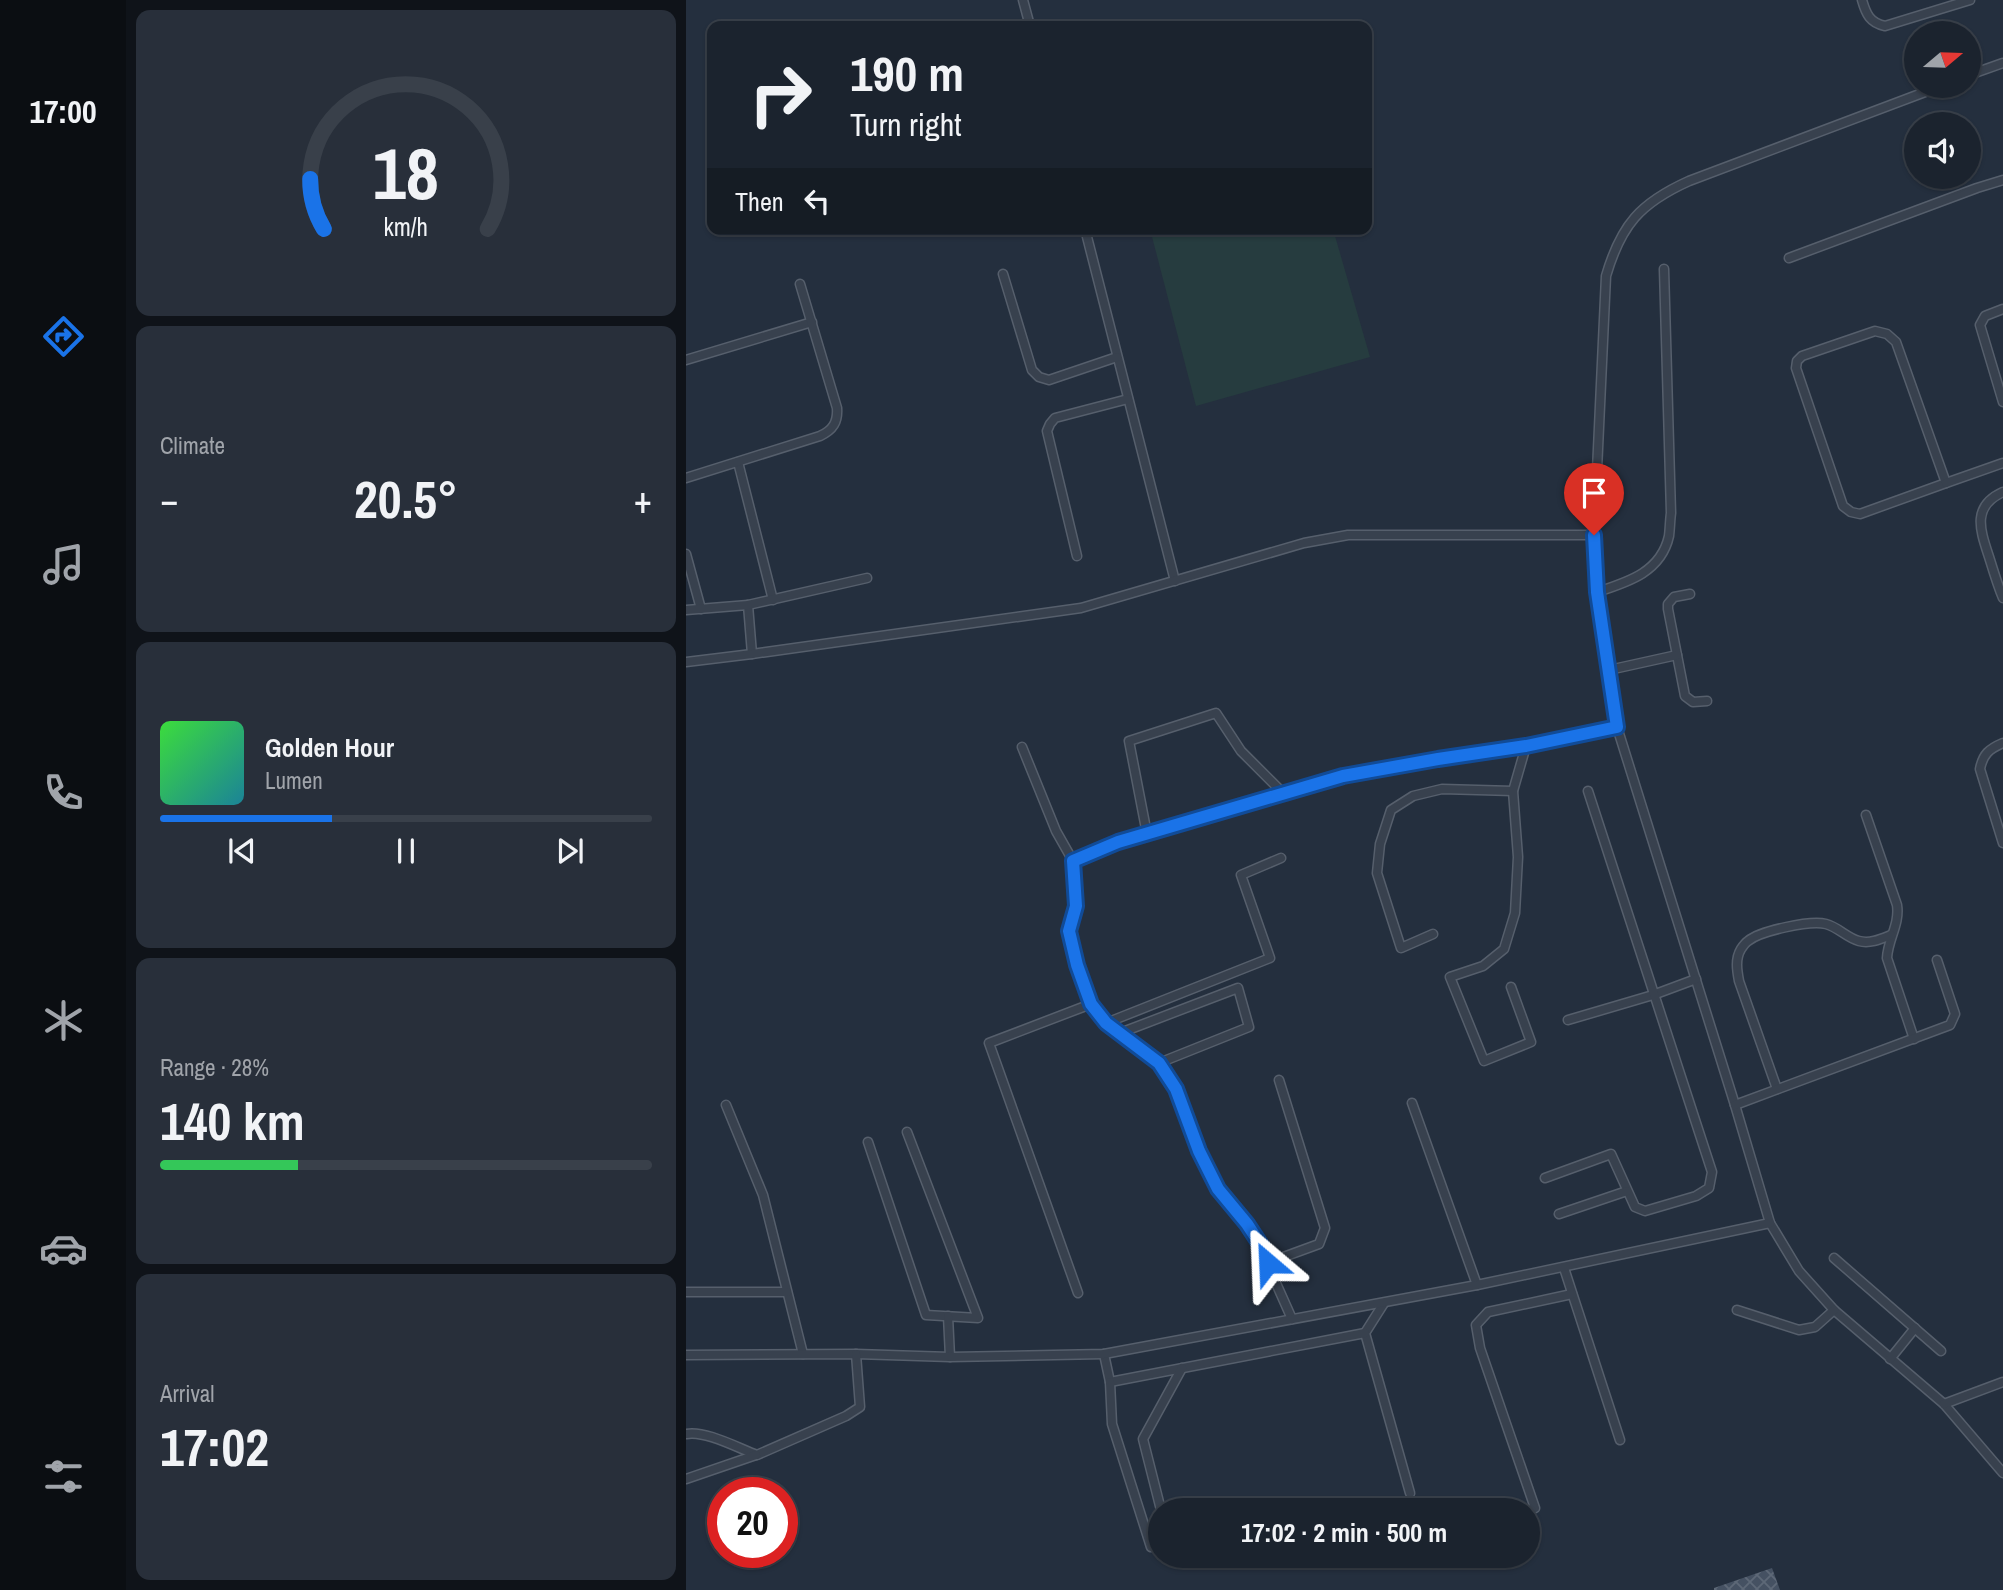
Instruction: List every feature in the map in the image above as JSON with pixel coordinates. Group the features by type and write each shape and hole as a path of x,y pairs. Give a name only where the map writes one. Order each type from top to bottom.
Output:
{"lane":[{"path":"1023,0 1029,21"},
{"path":"1861,0 1868,18 1885,26 1970,0"},
{"path":"1981,70 2003,62"},
{"path":"1909,98 1665,192 1644,208 1626,228 1614,251 1606,276 1594,535 1597,592 1617,727 1770,1223 1799,1271 1834,1311 1944,1404 2003,1473"},
{"path":"1789,258 2003,180"},
{"path":"1086,235 1175,581"},
{"path":"1597,592 1642,576 1659,559 1669,537 1671,513 1664,269"},
{"path":"1003,274 1032,370 1039,377 1049,380 1117,357"},
{"path":"686,478 820,436 835,426 837,408 800,284"},
{"path":"2003,309 1985,316 1980,325 2003,402"},
{"path":"686,360 811,322"},
{"path":"1946,483 1896,342 1886,334 1875,331 1802,356 1797,361 1797,375 1843,506 1851,512 1860,514 2003,463"},
{"path":"1077,556 1048,438 1049,424 1055,418 1128,398"},
{"path":"738,462 773,600"},
{"path":"2003,492 1993,497 1984,508 1980,521 2003,598"},
{"path":"686,662 1081,608 1304,543 1348,535 1594,535"},
{"path":"686,555 701,609"},
{"path":"686,610 748,605 867,578"},
{"path":"1690,594 1674,597 1668,604 1685,696 1693,702 1707,701"},
{"path":"748,605 752,654"},
{"path":"1609,670 1677,655"},
{"path":"1147,834 1129,741 1216,713 1241,751 1284,794"},
{"path":"1073,861 1118,842 1343,776 1526,746 1617,727"},
{"path":"2003,743 1990,748 1982,757 1980,769 2003,843"},
{"path":"1511,987 1531,1042 1483,1061 1450,977 1483,966 1504,949 1515,913 1518,857 1513,791 1526,746"},
{"path":"1022,747 1056,831 1073,861 1076,906 1069,931 1077,965 1091,1004 1106,1023 1159,1063 1176,1089 1199,1151 1218,1189 1264,1250 1292,1319"},
{"path":"1433,934 1401,948 1377,873 1380,844 1391,810 1413,796 1442,789 1513,791"},
{"path":"1545,1178 1611,1154 1635,1207 1645,1212 1696,1196 1709,1188 1712,1172 1588,791"},
{"path":"1866,815 1897,905 1899,915 1891,935 1887,958 1914,1039"},
{"path":"1106,1023 1270,958 1241,875 1281,858"},
{"path":"1777,1089 1739,981 1736,967 1739,952 1748,940 1800,923 1826,924 1858,941 1868,942 1891,935"},
{"path":"1735,1105 1950,1025 1955,1014 1937,960"},
{"path":"1568,1020 1653,995 1696,979"},
{"path":"1120,1033 1238,988 1250,1027 1159,1063"},
{"path":"1078,1293 989,1043 1091,1004"},
{"path":"1268,1263 1319,1244 1325,1228 1279,1080"},
{"path":"1412,1103 1477,1285"},
{"path":"726,1105 763,1195 803,1354"},
{"path":"868,1142 926,1315 978,1318 907,1132"},
{"path":"1559,1214 1627,1191"},
{"path":"686,1355 856,1354 950,1357 1104,1354 1564,1268 1770,1223"},
{"path":"1834,1258 1941,1351"},
{"path":"1564,1268 1620,1440"},
{"path":"686,1292 787,1292"},
{"path":"1532,1498 1480,1348 1476,1325 1489,1312 1572,1294"},
{"path":"1384,1303 1365,1334 1410,1493"},
{"path":"1737,1310 1799,1330 1815,1327 1834,1311"},
{"path":"948,1316 950,1357"},
{"path":"1890,1359 1915,1328"},
{"path":"1110,1382 1365,1334"},
{"path":"686,1479 757,1455 846,1416 860,1407 856,1354"},
{"path":"1104,1354 1110,1382 1112,1424 1148,1538"},
{"path":"1158,1498 1143,1438 1182,1368"},
{"path":"1944,1404 2003,1382"},
{"path":"686,1433 704,1434 757,1455"}],"green space":[{"path":"1152,235 1335,235 1370,357 1196,406"}],"building":[{"path":"1772,1568 1780,1590 1714,1590 1714,1588"}],"route":[{"path":"1268,1263 1264,1250 1247,1224 1218,1189 1199,1151 1176,1089 1159,1063 1106,1023 1091,1004 1077,965 1069,931 1076,906 1073,861 1118,842 1343,776 1526,746 1617,727 1597,592 1594,535"}]}
